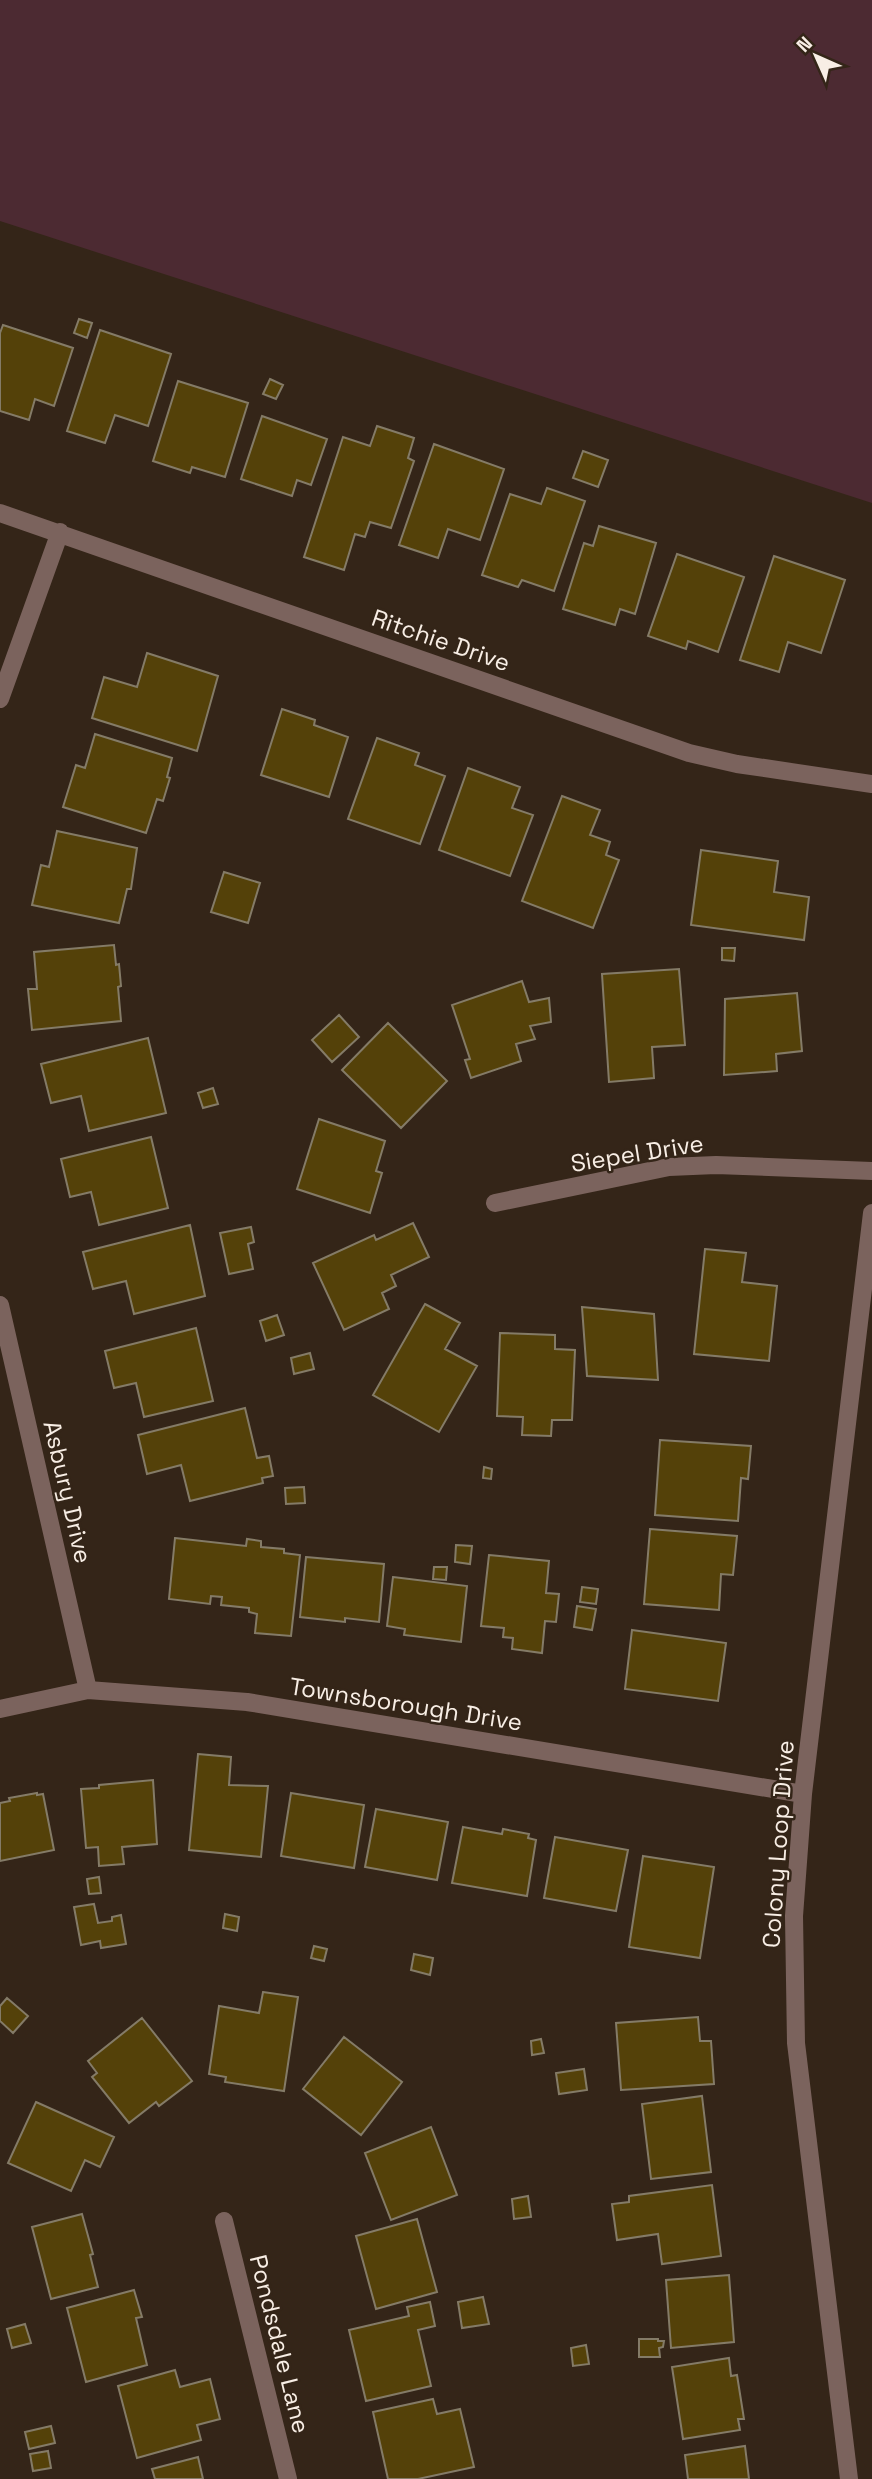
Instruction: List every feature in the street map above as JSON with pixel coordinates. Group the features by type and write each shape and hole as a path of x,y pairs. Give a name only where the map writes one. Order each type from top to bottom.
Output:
{"street":[{"name":"Ritchie Drive","path":"0,513 690,753 737,764 872,784"},
{"path":"0,699 60,532"},
{"name":"Siepel Drive","path":"495,1203 669,1167 716,1165 872,1171"},
{"name":"Colony Loop Drive","path":"849,2479 796,2043 794,1916 803,1794 872,1213"},
{"name":"Asbury Drive","path":"0,1305 88,1689"},
{"name":"Townsborough Drive","path":"0,1709 88,1689 247,1702 803,1794"},
{"name":"Pondsdale Lane","path":"223,2221 288,2479"}],"shaded area":[{"path":"0,0 872,0 872,503 0,221"}],"building":[{"path":"79,319 92,323 87,338 74,333"},
{"path":"3,325 73,348 54,406 35,399 29,420 0,411 0,333"},
{"path":"100,330 171,354 148,426 115,415 105,443 67,431"},
{"path":"270,379 283,385 276,399 263,394"},
{"path":"178,381 248,403 225,477 192,467 190,473 153,461"},
{"path":"262,416 327,439 311,485 297,480 292,496 241,479"},
{"path":"377,426 414,438 408,458 414,461 391,528 370,522 365,537 355,534 344,570 304,557 343,437 370,446"},
{"path":"434,444 504,469 480,540 448,529 438,558 399,545"},
{"path":"583,451 608,460 598,487 573,478"},
{"path":"547,488 585,501 554,591 522,580 518,587 482,575 510,494 541,504"},
{"path":"599,526 656,543 635,614 620,609 615,625 563,609 584,543 593,546"},
{"path":"677,554 744,577 718,652 688,641 686,649 648,636"},
{"path":"774,556 845,580 821,653 788,642 779,672 740,660"},
{"path":"147,653 218,676 197,751 92,718 104,677 137,687"},
{"path":"282,709 315,720 314,725 348,737 329,797 261,775"},
{"path":"95,734 172,758 167,777 170,778 163,801 157,799 146,833 63,807 76,765 85,768"},
{"path":"377,738 419,753 415,765 445,776 420,844 348,819"},
{"path":"468,768 520,787 512,808 533,815 510,876 439,850"},
{"path":"562,796 600,810 590,835 610,842 606,855 619,860 593,928 522,901"},
{"path":"57,831 137,848 131,889 127,889 119,923 32,905 41,865 49,867"},
{"path":"701,850 778,861 774,892 809,897 804,940 691,925"},
{"path":"224,872 260,883 248,923 211,912"},
{"path":"114,945 116,965 119,964 121,1021 32,1030 28,989 37,989 34,952"},
{"path":"722,948 735,948 734,961 722,960"},
{"path":"679,969 685,1045 652,1047 654,1078 609,1082 602,974"},
{"path":"522,981 529,1002 549,998 551,1022 530,1026 535,1039 516,1044 521,1061 471,1078 465,1060 470,1059 452,1005"},
{"path":"797,993 802,1051 776,1054 777,1071 724,1075 725,999"},
{"path":"339,1015 359,1037 332,1062 312,1040"},
{"path":"388,1023 447,1081 401,1128 342,1070"},
{"path":"148,1038 166,1113 89,1131 81,1096 51,1103 41,1064"},
{"path":"213,1088 218,1104 203,1108 198,1093"},
{"path":"319,1119 385,1141 376,1171 382,1173 370,1213 297,1189"},
{"path":"151,1137 168,1208 99,1225 91,1192 70,1197 61,1159"},
{"path":"413,1223 429,1257 391,1275 396,1286 382,1293 389,1309 344,1330 313,1263 374,1235 376,1240"},
{"path":"190,1225 205,1296 134,1314 126,1281 93,1289 83,1252"},
{"path":"251,1227 254,1242 248,1244 253,1269 229,1274 220,1233"},
{"path":"705,1249 746,1253 742,1282 777,1286 769,1361 694,1354"},
{"path":"425,1304 460,1323 445,1349 477,1366 439,1432 373,1395"},
{"path":"582,1307 654,1314 658,1380 587,1376"},
{"path":"277,1315 284,1335 266,1341 260,1321"},
{"path":"196,1328 213,1401 144,1417 136,1383 114,1388 105,1351"},
{"path":"500,1333 555,1335 555,1349 575,1350 572,1420 552,1420 551,1436 522,1435 523,1417 497,1416"},
{"path":"310,1353 314,1369 294,1374 291,1358"},
{"path":"245,1408 257,1458 269,1456 273,1476 262,1478 263,1483 190,1501 181,1465 147,1474 138,1435"},
{"path":"660,1440 751,1446 748,1479 741,1478 738,1521 655,1515"},
{"path":"484,1467 492,1469 491,1479 483,1478"},
{"path":"304,1487 305,1503 286,1504 285,1488"},
{"path":"650,1529 737,1536 733,1575 721,1574 719,1610 644,1604"},
{"path":"175,1538 246,1546 247,1539 261,1541 261,1547 284,1549 284,1553 300,1555 291,1636 255,1633 257,1614 249,1612 249,1608 221,1605 222,1597 211,1596 210,1604 169,1599"},
{"path":"456,1545 472,1546 470,1564 455,1562"},
{"path":"489,1555 549,1561 546,1593 559,1594 556,1622 545,1621 542,1653 512,1649 513,1638 503,1637 504,1628 481,1626"},
{"path":"306,1557 384,1564 379,1622 345,1618 345,1622 300,1617"},
{"path":"434,1567 447,1567 446,1580 433,1579"},
{"path":"393,1577 467,1586 461,1642 404,1635 405,1629 387,1626"},
{"path":"582,1587 598,1589 596,1604 580,1602"},
{"path":"577,1606 596,1609 592,1630 574,1627"},
{"path":"632,1630 726,1643 718,1701 625,1689"},
{"path":"198,1754 231,1757 229,1785 268,1786 261,1857 189,1850"},
{"path":"153,1780 157,1844 122,1847 124,1864 99,1866 98,1847 86,1848 81,1789"},
{"path":"291,1793 364,1805 354,1868 281,1856"},
{"path":"43,1794 54,1850 0,1861 0,1803 10,1801 9,1798"},
{"path":"376,1809 448,1822 437,1880 365,1867"},
{"path":"463,1827 502,1834 503,1829 529,1834 528,1838 536,1840 527,1896 452,1883"},
{"path":"555,1837 628,1850 616,1911 544,1898"},
{"path":"643,1856 714,1867 700,1958 629,1947"},
{"path":"99,1877 101,1893 89,1894 87,1879"},
{"path":"94,1904 98,1923 112,1921 112,1917 121,1915 126,1944 101,1948 100,1941 81,1945 74,1907"},
{"path":"225,1914 239,1917 237,1931 223,1928"},
{"path":"314,1946 327,1949 324,1961 311,1958"},
{"path":"414,1954 433,1958 430,1975 411,1970"},
{"path":"263,1992 298,1997 284,2091 225,2082 226,2077 209,2074 219,2006 259,2013"},
{"path":"7,1998 28,2016 13,2033 0,2021 0,2006"},
{"path":"698,2017 700,2041 711,2041 714,2084 621,2090 616,2023"},
{"path":"142,2018 192,2081 159,2106 156,2102 129,2123 92,2077 97,2073 88,2061"},
{"path":"344,2037 402,2082 361,2135 303,2089"},
{"path":"541,2039 544,2053 532,2055 531,2041"},
{"path":"584,2069 587,2090 559,2094 556,2073"},
{"path":"702,2096 711,2172 651,2179 642,2104"},
{"path":"36,2102 114,2137 100,2167 85,2160 71,2191 8,2163"},
{"path":"431,2127 457,2195 391,2220 365,2153"},
{"path":"712,2185 721,2256 662,2264 658,2234 617,2240 612,2204 629,2202 629,2196"},
{"path":"528,2196 531,2217 514,2219 512,2199"},
{"path":"82,2214 93,2254 90,2255 98,2287 51,2299 32,2227"},
{"path":"417,2219 437,2292 376,2309 356,2236"},
{"path":"729,2275 734,2342 671,2348 666,2280"},
{"path":"134,2290 142,2317 136,2318 147,2365 86,2382 67,2308"},
{"path":"483,2297 489,2324 462,2328 458,2302"},
{"path":"430,2302 435,2326 418,2330 431,2386 366,2401 349,2330 409,2316 407,2307"},
{"path":"25,2324 31,2343 12,2348 7,2329"},
{"path":"639,2339 664,2341 663,2347 659,2348 660,2357 639,2357"},
{"path":"586,2345 589,2364 573,2366 571,2348"},
{"path":"729,2358 731,2376 737,2375 744,2419 738,2419 740,2430 683,2439 672,2367"},
{"path":"175,2370 180,2387 210,2379 220,2419 197,2425 201,2440 137,2458 118,2386"},
{"path":"433,2399 437,2414 460,2409 474,2467 418,2479 388,2479 373,2412"},
{"path":"51,2426 55,2443 29,2449 25,2432"},
{"path":"745,2446 749,2479 688,2479 685,2455"},
{"path":"48,2451 51,2468 33,2471 30,2454"},
{"path":"198,2457 203,2479 155,2479 152,2469"}]}
